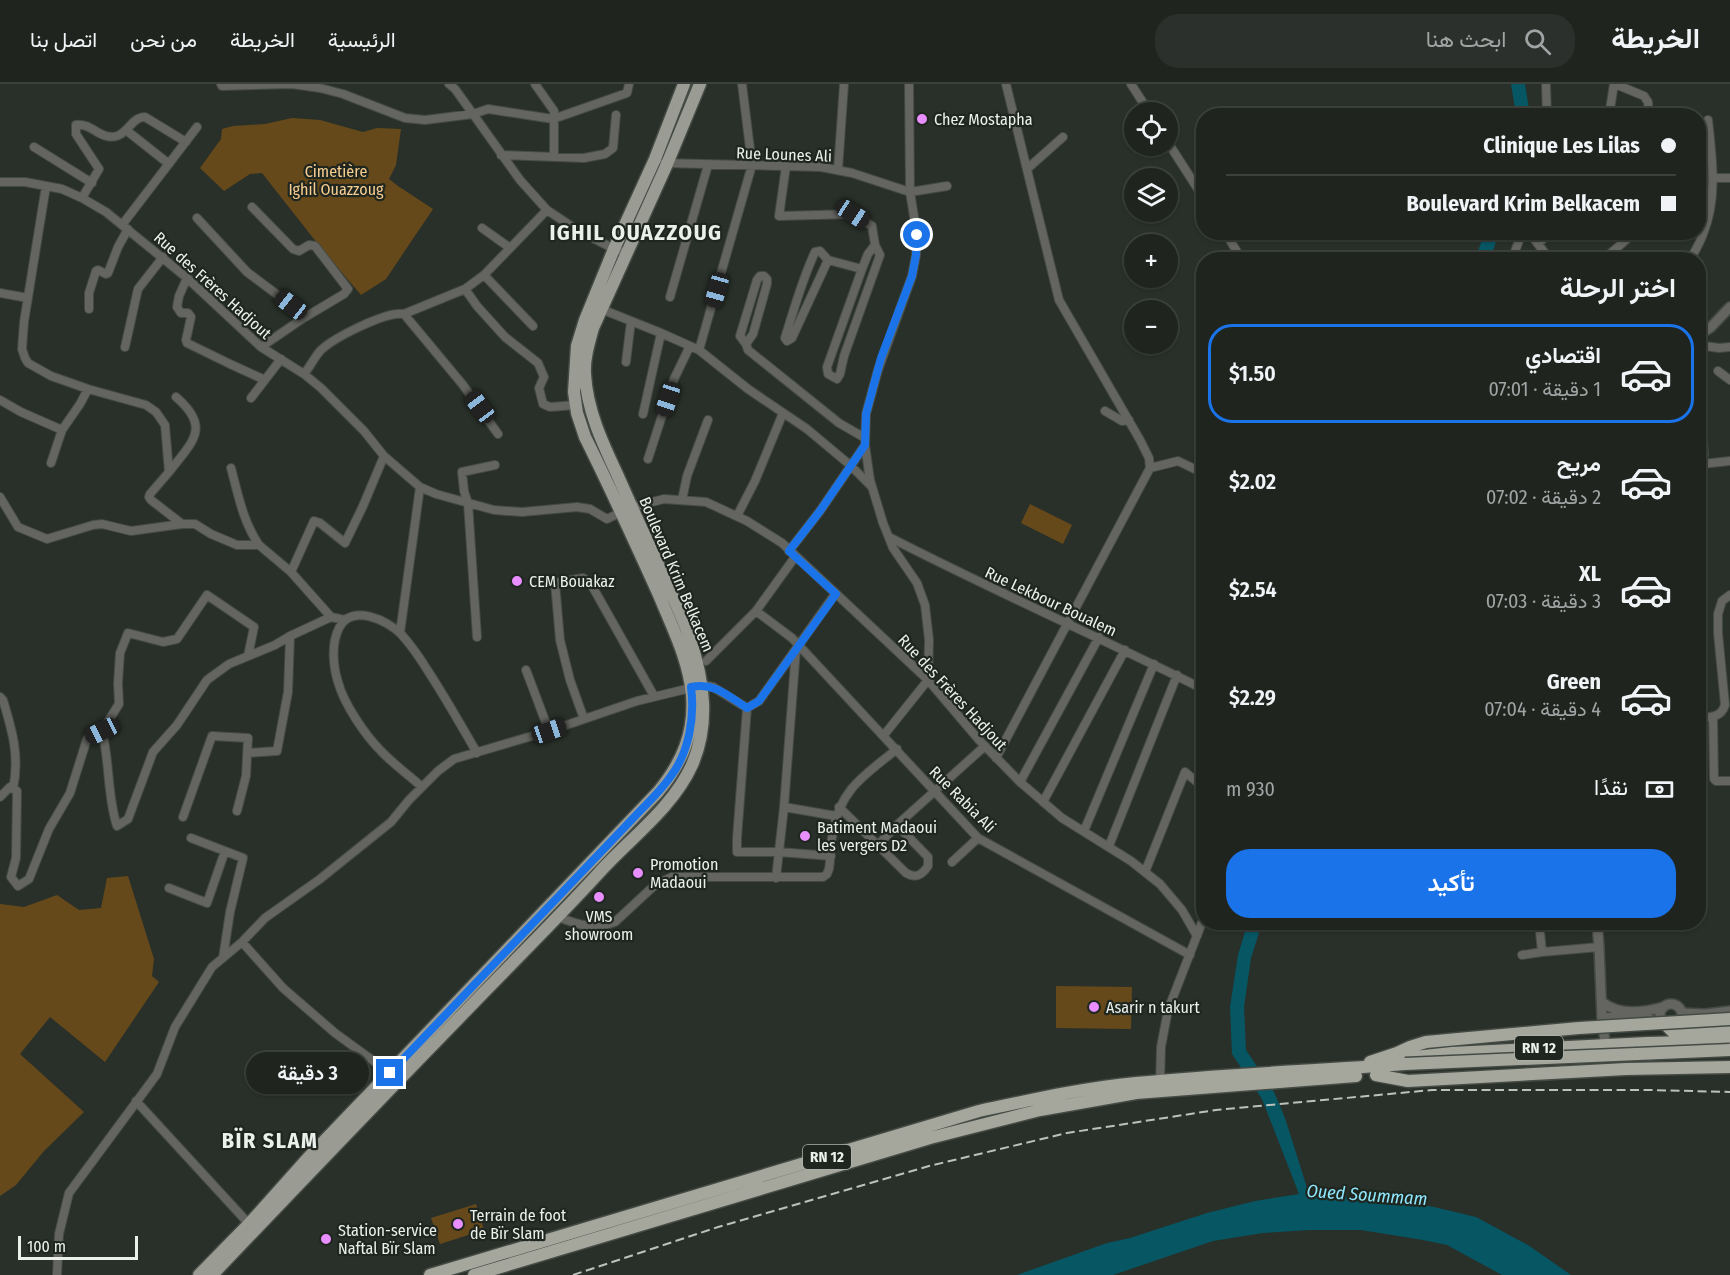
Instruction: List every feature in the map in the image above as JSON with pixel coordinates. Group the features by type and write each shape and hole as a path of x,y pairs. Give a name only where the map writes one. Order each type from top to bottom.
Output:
{"highway":[{"path":"1349,1068 1418,1044 1579,1028 1730,1019"},
{"path":"1664,1024 1673,1032 1686,1034 1730,1029"},
{"name":"RN 12","path":"474,1275 940,1135 1049,1108 1136,1093 1160,1086 1273,1077 1452,1053 1730,1041"},
{"name":"RN 12","path":"1376,1075 1405,1068 1730,1050"},
{"name":"RN 12","path":"1349,1068 1730,1057"},
{"name":"RN 12","path":"1273,1077 1376,1075 1408,1081 1608,1070 1730,1067"},
{"path":"1608,1070 1633,1075 1730,1074"},
{"name":"RN 12","path":"430,1275 979,1111 1079,1091 1135,1083 1160,1086"}],"main road":[{"name":"Boulevard Krim Belkacem","path":"212,1275 667,803 682,784 693,762 700,741 703,718 689,637 626,510 585,437 574,392 577,346 585,320 655,159 684,84"},
{"name":"Boulevard Krim Belkacem","path":"626,510 587,395 585,372 587,352 601,309 667,164 700,84"},
{"name":"Boulevard Krim Belkacem","path":"199,1275 658,792 672,775 689,736 692,696 697,686"}],"street":[{"path":"221,84 222,86 292,84 320,88 343,94 405,118 425,120 488,110 553,120 627,93 629,84"},
{"path":"449,84 455,89 520,180 547,210 573,228 614,249 627,253"},
{"path":"535,84 554,111 554,157"},
{"path":"699,350 752,165 742,84"},
{"path":"838,170 844,84"},
{"path":"884,735 928,680 929,640 925,605 917,583 893,548 873,488 865,441 866,414 879,364 912,276 916,255 917,235 910,192 909,84"},
{"path":"996,758 1150,468 1149,458 1129,420 1059,300 1006,84"},
{"path":"1131,84 1143,102"},
{"path":"1546,84 1547,108"},
{"path":"1610,108 1614,84 1644,96 1648,102 1648,108"},
{"path":"501,155 584,158 605,154 613,148 616,115"},
{"path":"82,198 99,169 76,134 76,125 81,124 107,137 118,136 136,119 145,117 186,142"},
{"path":"1706,226 1712,203 1713,178 1708,120"},
{"path":"89,309 90,293 96,271 108,273 125,227 197,127"},
{"path":"126,130 169,164"},
{"path":"1027,169 1064,137"},
{"path":"34,147 92,183"},
{"path":"1177,156 1196,186"},
{"name":"Rue Lounes Ali","path":"655,159 667,164 786,166 838,170 910,192"},
{"path":"670,297 708,165"},
{"path":"786,166 779,216 853,214 872,226 875,245 880,255 837,379 828,374 827,367 862,269 868,254 875,245"},
{"path":"1713,178 1730,178"},
{"name":"Rue des Frères Hadjout","path":"0,182 25,182 62,189 106,212 163,257 261,347 304,374 364,431 384,456 420,487 436,494 494,510 522,512 577,507 590,509 607,519 626,510 664,499 706,502 737,516 782,543 928,680 985,746 1020,782 1062,818 1131,861 1160,884 1182,910 1197,936"},
{"path":"46,186 24,322 22,349 25,358 28,363 51,376 146,405 156,412 165,425 169,472"},
{"path":"910,192 947,186"},
{"path":"252,207 293,249 299,251 309,245 315,246 348,289 344,294 261,347"},
{"path":"304,374 320,351 380,317 404,314 465,289 484,275 547,210"},
{"path":"197,218 247,272 291,305 302,319"},
{"path":"482,228 510,248"},
{"path":"1536,240 1544,252"},
{"path":"1538,243 1542,240"},
{"path":"1612,252 1626,240"},
{"path":"828,260 792,338 787,341 785,338 807,269 815,252 820,251 828,260 862,269"},
{"path":"125,347 138,289 163,257"},
{"path":"484,275 533,326"},
{"path":"746,344 753,334 767,284 764,276 756,280 740,336 748,350 865,441"},
{"path":"187,278 177,307 181,313 188,313 191,317 187,343 265,380"},
{"path":"465,289 505,338 538,363 544,377 539,388 543,404 550,407 576,405"},
{"path":"0,293 28,298"},
{"path":"1706,330 1730,307"},
{"path":"601,309 699,350 748,389 807,429 850,465 873,488"},
{"path":"404,314 463,385 498,434"},
{"path":"626,362 631,321"},
{"path":"643,414 661,333"},
{"path":"648,459 674,379 690,346"},
{"path":"1706,347 1730,347"},
{"path":"251,398 281,359"},
{"path":"1718,371 1730,380"},
{"path":"51,464 62,430 88,389"},
{"path":"176,397 191,412 197,426 191,444 149,497 182,524"},
{"path":"0,400 62,430"},
{"path":"1104,411 1122,421 1129,420"},
{"path":"737,516 755,481 783,413"},
{"path":"682,500 687,476 708,420"},
{"path":"706,662 756,611 865,441"},
{"path":"291,572 314,521 320,523 345,543 384,456"},
{"path":"1150,468 1178,461 1196,470"},
{"path":"1706,463 1730,461"},
{"path":"477,637 468,503 462,472 495,465"},
{"path":"231,468 243,512 251,533 259,544 291,572 331,617 345,620"},
{"path":"400,633 420,487"},
{"path":"0,497 18,527 47,540 102,524 131,531 195,524 237,545 259,544"},
{"name":"Rue Lekbour Boualem","path":"889,537 969,579 1196,683"},
{"path":"584,719 570,680 560,640 555,583 583,578 591,584 654,696"},
{"path":"747,708 759,701 836,594"},
{"path":"0,797 10,787 17,791 16,858 11,877 18,886 29,879 49,829 70,793 87,739 102,731 119,704 120,653 128,633 163,642 177,639 207,595 254,627 248,656"},
{"path":"1730,595 1722,601 1718,614 1726,702 1725,709 1717,716 1714,779 1730,781"},
{"name":"Rue Rabia Ali","path":"756,611 792,638 978,838 1190,955"},
{"path":"422,787 381,752 354,716 338,683 333,653 338,629 345,620 354,616 369,615 400,633 420,658 477,753"},
{"path":"102,731 106,746 113,814 117,826 128,819 153,752 177,725 207,680 229,664 275,645 331,617"},
{"path":"248,753 277,751 288,692 290,636"},
{"path":"1020,782 1099,637"},
{"path":"776,878 797,646"},
{"path":"1043,801 1125,650"},
{"path":"1084,831 1155,664"},
{"path":"526,670 549,731"},
{"path":"1108,846 1177,675"},
{"path":"57,1275 59,1234 69,1193 157,1074 175,1027 212,968 265,918 320,879 391,822 438,771 454,759 549,731 654,696 697,686 713,687 747,708"},
{"path":"0,697 3,700 14,736 16,775 13,789"},
{"path":"747,708 737,852 831,856"},
{"path":"1706,717 1730,716"},
{"path":"183,817 212,736 248,738 246,776 237,811"},
{"path":"878,845 985,746"},
{"path":"558,917 580,926 590,927 615,922 656,884 672,878 824,877 829,872 832,834 846,794 897,749"},
{"path":"1145,872 1185,772 1196,781"},
{"path":"784,807 838,812 878,845 906,873 915,877 928,866 928,857 897,825"},
{"path":"191,838 243,858 230,912 223,958"},
{"path":"952,862 978,838"},
{"path":"169,888 207,903 225,851"},
{"path":"1160,1086 1161,1047 1168,1010 1199,930"},
{"path":"1540,930 1542,952"},
{"path":"1598,930 1602,1018 1608,1070"},
{"path":"242,942 283,988 335,1033 390,1073"},
{"path":"1522,955 1599,947"},
{"path":"1602,1002 1611,1010 1620,1011 1640,1011 1672,1004 1682,1013"},
{"path":"1663,1007 1660,1013 1664,1024"},
{"path":"1682,1013 1705,1014 1730,1011"},
{"path":"1602,1018 1639,1016 1672,1026 1679,1023 1682,1013"},
{"path":"136,1101 249,1224"}],"green space":[{"name":"Cimetière Ighil Ouazzoug","path":"292,118 320,120 363,132 377,128 401,129 396,165 389,179 433,209 386,279 361,295 262,173 250,174 224,191 200,168 221,139 222,129"},
{"path":"1030,504 1072,525 1063,544 1021,523"},
{"path":"128,876 154,959 152,976 159,982 105,1062 50,1017 20,1054 84,1112 44,1151 16,1185 0,1196 0,904 24,907 57,895 79,910 101,908 107,878"},
{"name":"Asarir n takurt","path":"1056,986 1132,987 1131,1029 1056,1028"},
{"name":"Terrain de foot de Bïr Slam","path":"476,1204 484,1230 440,1244 431,1218"}],"water":[{"path":"1511,84 1525,84 1529,108 1515,108"},
{"path":"1482,240 1497,240 1492,252 1478,252"},
{"path":"1246,930 1260,930 1251,958 1244,1007 1246,1050 1274,1092 1285,1118 1309,1194 1406,1202 1476,1217 1528,1245 1571,1275 1502,1275 1447,1245 1361,1230 1310,1230 1263,1233 1213,1241 1113,1275 1017,1275 1107,1243 1130,1238 1207,1213 1255,1201 1299,1194 1262,1099 1232,1054 1230,1007 1238,955"}],"railway":[{"path":"573,1275 718,1227 929,1166 1067,1133 1216,1110 1432,1090 1730,1092"}],"place":[{"name":"Chez Mostapha","path":"922,119"},
{"name":"CEM Bouakaz","path":"517,581"},
{"name":"Batiment Madaoui les vergers D2","path":"805,836"},
{"name":"Promotion Madaoui","path":"638,873"},
{"name":"VMS showroom","path":"599,897"},
{"name":"Asarir n takurt","path":"1094,1007"},
{"name":"Terrain de foot de Bïr Slam","path":"458,1224"},
{"name":"Station-service Naftal Bïr Slam","path":"326,1239"}],"district":[{"name":"IGHIL OUAZZOUG","path":"636,232"},
{"name":"BÏR SLAM","path":"270,1140"}],"route":[{"path":"390,1073 672,775 689,736 691,687 703,685 713,687 747,708 759,701 836,594 789,551 820,511 865,445 866,414 881,358 912,276 917,235"}],"water label":[{"name":"Oued Soummam","path":"1367,1195"}]}
